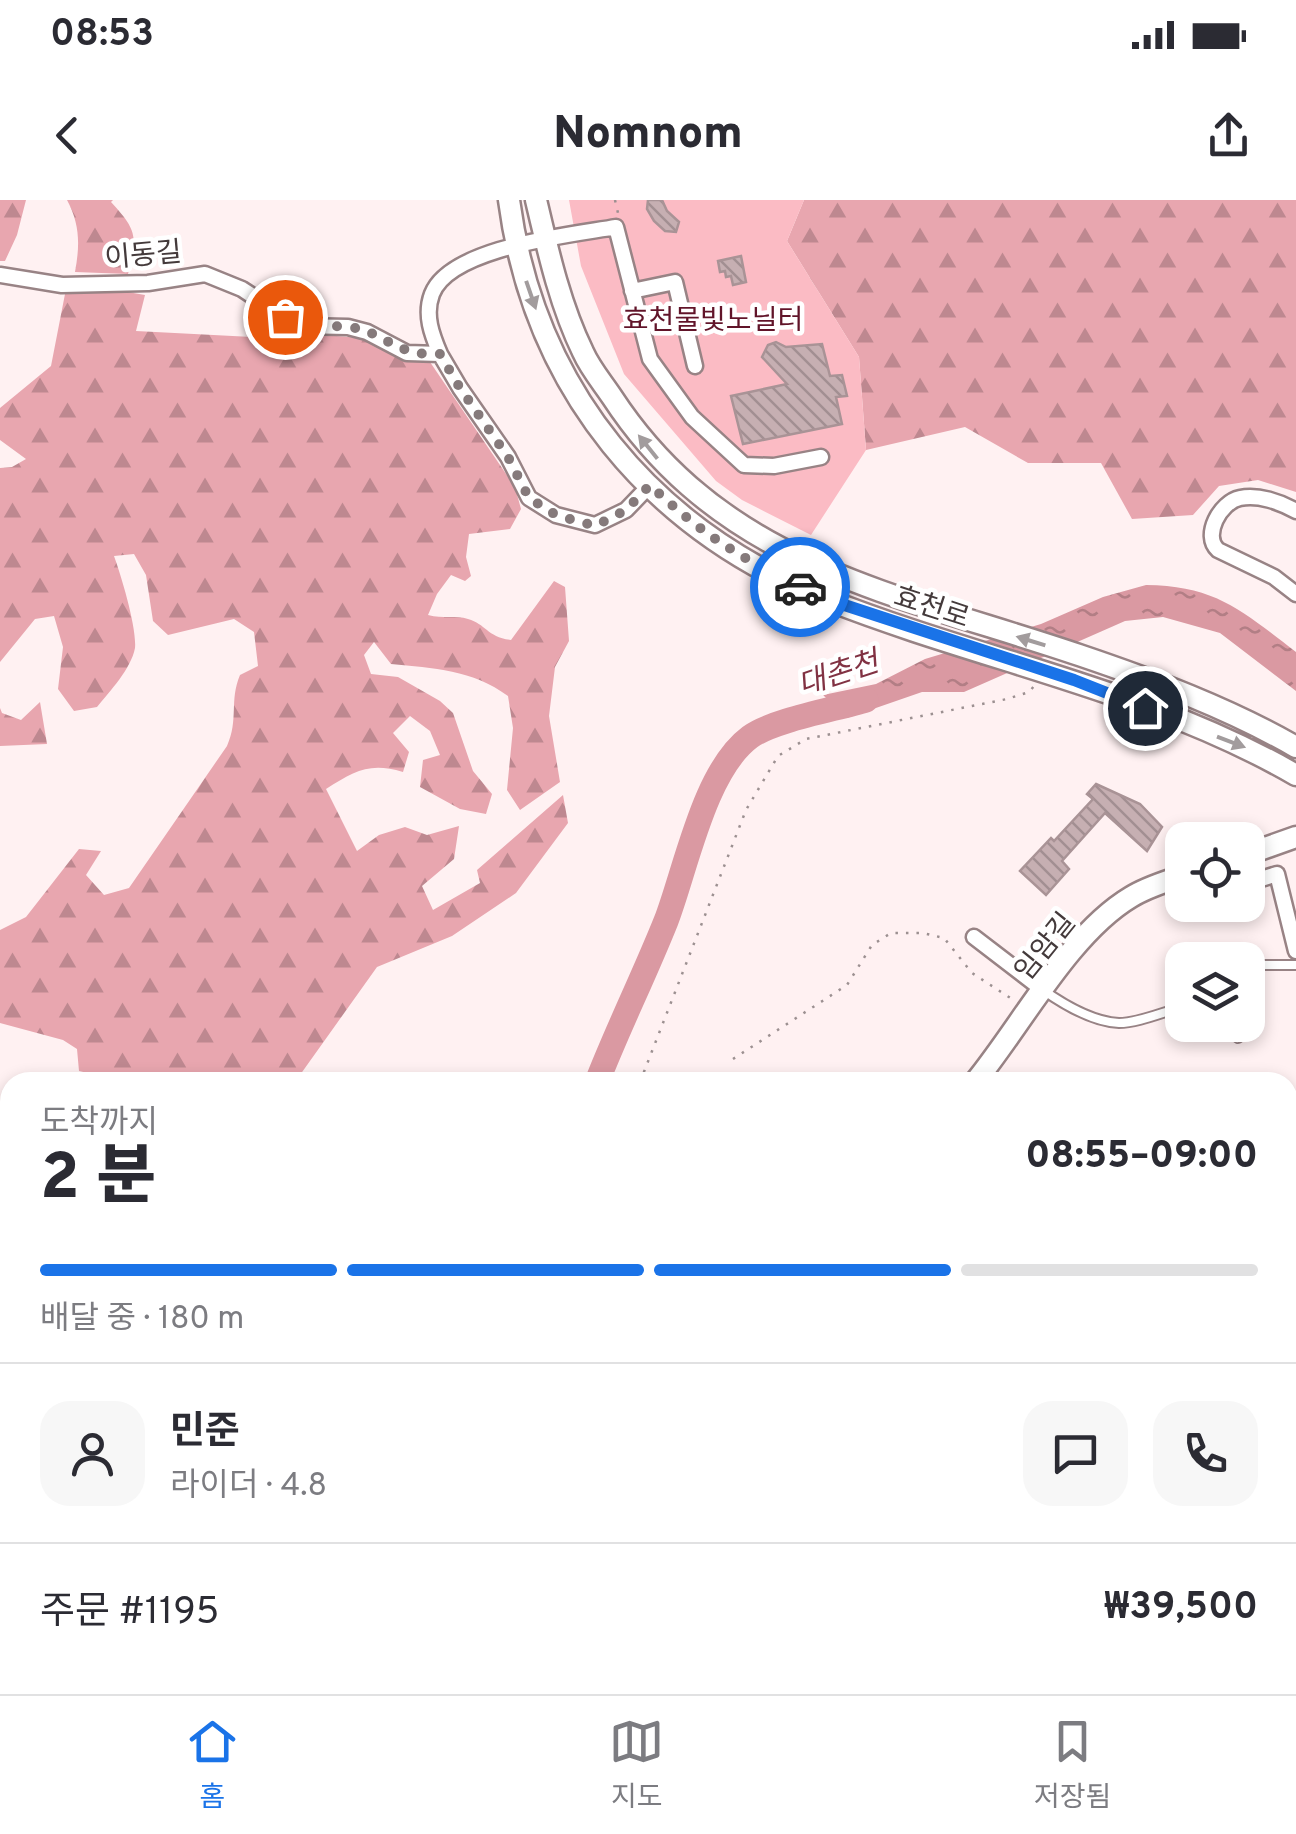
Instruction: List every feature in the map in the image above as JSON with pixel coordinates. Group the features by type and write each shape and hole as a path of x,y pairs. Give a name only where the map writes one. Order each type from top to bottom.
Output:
{"main road":[{"name":"효천로","path":"509,200 516,248 557,365 614,448 692,526 752,563 826,599 1042,670 1252,750 1296,775"},
{"name":"효천로","path":"536,200 545,240 585,357 626,419 667,468 704,500 793,555 872,590 1081,656 1221,709 1296,747"},
{"path":"1265,848 1296,838"},
{"name":"임암길","path":"982,1072 1104,917 1146,889 1165,882"}],"street":[{"path":"650,485 626,510 595,526 556,515 529,498 508,457 440,354 428,312 432,294 442,278 472,259 616,226 646,346 656,370 692,417 744,465 764,467 821,457"},
{"name":"이동길","path":"0,275 62,286 148,284 204,274 242,289 298,326 348,327 367,332 407,353 440,354"},
{"path":"632,291 674,282 695,366"},
{"path":"1296,511 1272,501 1240,498 1223,507 1210,537 1218,550 1274,577 1296,594"},
{"path":"1265,878 1277,874 1296,951"},
{"path":"974,937 1044,990"}],"lane":[{"path":"1265,965 1296,966"},
{"path":"1044,990 1060,1002 1123,1023 1165,1012"}],"path":[{"path":"644,1072 746,810 778,756 806,739 1029,692 1042,670"},
{"path":"734,1059 838,992 853,980 872,946 891,934 923,933 944,938 972,973 1028,1010"}],"green space":[{"path":"0,200 26,200 5,261 0,261"},
{"path":"67,200 113,200 133,235 128,274 75,272 78,235"},
{"name":"효천물빛노닐터","path":"569,200 804,200 787,241 859,357 866,450 811,535 742,500 716,481 624,374 581,266"},
{"path":"804,200 1296,200 1296,492 1258,480 1219,486 1193,515 1132,519 1101,463 1028,463 965,427 866,450 859,357 787,241"},
{"path":"116,290 145,295 136,331 252,337 276,321 300,333 361,338 411,361 430,362 515,487 521,509 510,529 469,534 466,557 471,576 465,581 451,575 428,615 468,619 511,640 554,581 565,587 569,641 555,667 549,716 560,782 520,810 507,790 513,728 508,696 467,676 391,664 374,642 364,655 371,674 398,677 453,713 473,771 492,794 486,814 460,809 420,787 423,760 440,755 430,731 410,716 393,733 409,752 403,772 363,770 326,789 357,851 379,835 405,827 427,835 459,826 454,859 422,886 433,910 480,883 477,870 563,795 568,823 516,893 452,936 377,967 302,1072 83,1072 79,1071 77,1049 63,1040 0,1023 0,930 26,917 79,849 101,851 86,875 104,895 129,888 227,746 240,675 258,666 254,632 234,619 168,635 153,621 146,575 134,554 114,556 131,615 135,648 125,672 97,707 74,711 58,689 63,647 54,616 35,619 0,662 0,468 26,459 0,440 0,408 51,366 65,294"},
{"path":"40,702 47,744 0,746 0,708 2,713 21,720"}],"water":[{"path":"1146,585 1171,586 1210,596 1260,624 1296,652 1296,691 1220,633 1163,617 1125,621 964,692 922,692 847,718 823,695 876,684 925,659 1041,624 1103,597"}],"building":[{"path":"648,200 662,200 679,222 676,232 665,231 654,221 647,209"},
{"path":"741,256 746,282 733,285 731,276 720,272 718,261"},
{"path":"776,342 786,347 822,344 830,376 842,375 847,396 836,397 842,424 743,444 731,396 787,384 762,357 768,345"},
{"path":"1096,784 1140,804 1162,827 1147,851 1105,813 1062,861 1069,869 1046,895 1020,871 1093,799 1087,794"}],"waterway":[{"name":"대촌천","path":"601,1072 666,921 708,796 734,753 750,737 774,725 866,700"}],"way so far":[{"path":"285,317 298,326 348,327 367,332 407,353 440,354 508,457 529,498 556,515 595,526 626,510 650,485 692,526 800,587"}],"route":[{"path":"800,587 1145,708"}]}
